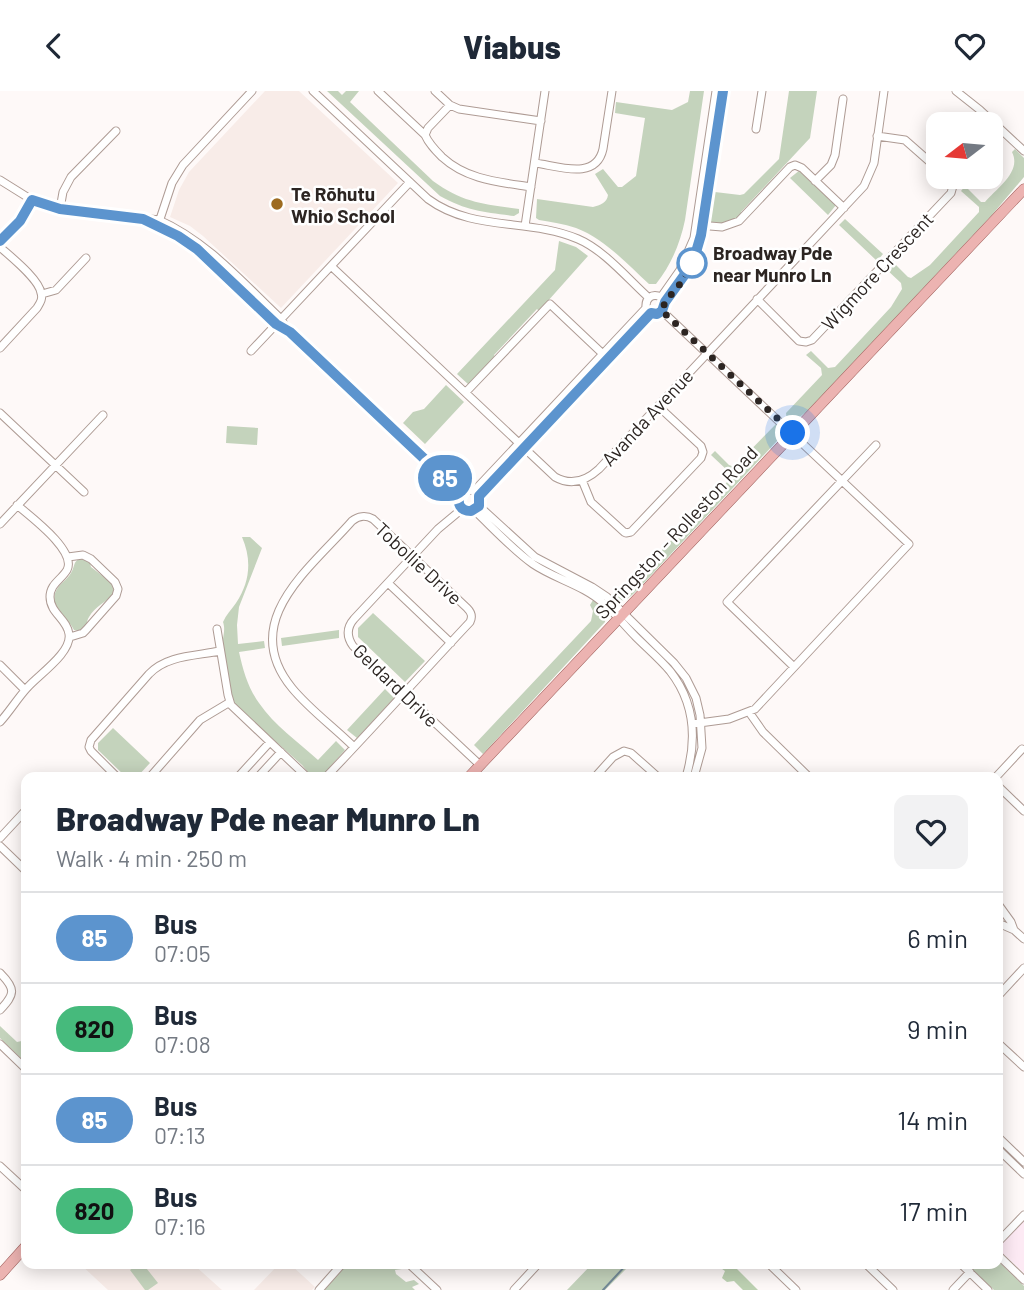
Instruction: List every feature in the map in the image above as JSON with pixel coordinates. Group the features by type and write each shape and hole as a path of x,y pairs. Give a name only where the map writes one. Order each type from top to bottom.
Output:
{"main road":[{"name":"Springston - Rolleston Road","path":"474,772 1024,189"},
{"path":"0,1275 21,1252"}],"street":[{"path":"159,223 170,189 183,165 252,91"},
{"path":"313,91 435,204 456,215 553,231 586,243 649,298"},
{"path":"378,91 425,135 428,143 449,163 478,178 531,187"},
{"path":"435,91 450,105 459,109 541,121"},
{"path":"525,226 545,91"},
{"path":"535,163 584,170 597,163 603,149 612,91"},
{"path":"700,225 716,91"},
{"path":"697,724 729,719 755,709 909,544 707,353 663,303 653,295 646,302 649,310 657,314 663,303 675,279 684,263 700,225 723,91"},
{"path":"756,129 762,91"},
{"name":"Avanda Avenue","path":"331,266 550,473 560,480 582,480 599,469 864,186 875,156 884,91"},
{"path":"958,92 1024,151"},
{"path":"815,181 831,165 835,155 843,99"},
{"path":"425,135 428,128 450,105"},
{"path":"60,209 62,192 71,177 116,131"},
{"path":"877,136 905,140 926,158"},
{"path":"700,225 722,227 739,221 795,165 802,168 844,208"},
{"path":"0,180 32,200 60,209 159,223 197,249 279,322 461,494"},
{"path":"251,351 410,182"},
{"name":"Wigmore Crescent","path":"757,299 799,341 812,340 952,189"},
{"path":"0,241 20,221 32,200"},
{"path":"0,247 36,282 42,294 37,308 0,348"},
{"path":"42,294 56,290 86,258"},
{"path":"466,393 550,304 605,356"},
{"path":"476,508 476,493 649,310"},
{"path":"582,480 592,502 624,532 631,532 704,452 701,446 657,406"},
{"path":"0,413 84,492"},
{"path":"0,524 103,415"},
{"path":"794,667 727,602 876,445"},
{"path":"476,493 467,490 458,500 462,509 468,511 476,508"},
{"path":"0,722 25,689 46,671 65,649 70,636 68,628 54,611 50,596 55,583 68,569 68,557 63,547 18,505"},
{"path":"476,508 535,557 607,597 621,616 674,663 686,678 696,698 697,724 702,748 695,772"},
{"name":"Geldard Drive","path":"462,509 438,529 351,622 348,638 353,646 480,765"},
{"name":"Tobollie Drive","path":"354,747 287,681 278,664 273,636 275,618 281,603 295,582 355,518 365,516 373,519 471,611 470,622 451,643"},
{"path":"68,557 87,556 115,582 118,589 116,596 86,630 70,636"},
{"path":"331,772 451,643 388,583"},
{"path":"217,629 230,702 302,772"},
{"path":"112,772 91,751 89,744 156,667 169,660 220,651"},
{"path":"0,665 25,689"},
{"path":"154,772 200,720 230,702"},
{"path":"749,712 763,732 804,772"},
{"path":"687,772 697,724"},
{"path":"244,772 270,742"},
{"path":"1001,772 1022,749"},
{"path":"599,772 612,757 624,751 631,753 652,772"},
{"path":"263,772 281,752"},
{"path":"1003,791 1024,811"},
{"path":"0,838 21,815"},
{"path":"0,846 21,866"},
{"path":"1003,911 1014,930"},
{"path":"1003,925 1024,939"},
{"path":"0,973 12,986 13,992 0,1010"},
{"path":"1003,991 1022,973"},
{"path":"0,1044 21,1064"},
{"path":"1003,1047 1024,1067"},
{"path":"1003,1142 1024,1162"},
{"path":"1003,1154 1024,1174"},
{"path":"0,1165 21,1185"},
{"path":"1003,1237 1024,1215"},
{"path":"1003,1260 1024,1280"},
{"path":"319,1290 338,1269"},
{"path":"414,1269 437,1290"},
{"path":"514,1290 533,1269"},
{"path":"774,1269 796,1290"},
{"path":"871,1269 893,1290"},
{"path":"967,1269 988,1290"},
{"path":"953,1290 970,1272"}],"shaded area":[{"name":"Te Rōhutu Whio School","path":"265,91 299,91 398,183 281,308 203,236 190,226 170,217 179,190 189,172"},
{"path":"1024,1220 1024,1273 1003,1255 1003,1243"},
{"path":"85,1269 199,1269 222,1290 108,1290"},
{"path":"274,1269 295,1269 315,1287 312,1290 254,1290"}],"green space":[{"path":"327,91 338,91 342,95 346,91 359,91 350,102 433,181 444,188 474,201 519,209 519,213 514,216 476,210 440,196"},
{"path":"690,91 704,91 685,220 674,254 656,284 649,284 615,253 587,233 536,218 537,199 593,207 603,203 608,195 595,174 603,169 618,187 636,176 645,118 615,113 616,102 672,110 688,102"},
{"path":"789,91 817,91 810,138 739,217 728,223 710,223 715,192 744,194 779,159"},
{"path":"1015,149 1024,158 1024,177 991,216 817,401 800,417 787,421 786,413 822,375 821,368 806,355 811,351 828,368 835,367 891,307 902,289 901,283 886,269 893,262 911,278 930,265 979,212 979,207 961,191 968,189 981,202 985,202 997,189 1003,189 1003,183 1014,166 1012,152"},
{"path":"800,170 836,205 828,215 790,178"},
{"path":"845,219 883,254 877,261 839,225"},
{"path":"559,241 576,247 588,256 469,385 457,374 555,270"},
{"path":"446,385 464,402 425,444 403,423 413,412 424,409"},
{"path":"776,424 781,434 777,441 641,586 623,600 611,596 626,585 649,559 660,552 729,480 728,471 711,455 715,451 734,467"},
{"path":"227,426 258,428 257,445 226,443"},
{"path":"242,537 250,537 262,548 239,607 238,644 264,641 265,648 239,652 244,672 255,697 265,711 318,760 336,741 345,750 325,772 308,772 237,707 232,694 224,660 223,622 241,595 247,579"},
{"path":"84,558 113,584 114,593 94,610 87,624 79,631 74,630 60,612 54,597 76,562"},
{"path":"593,600 603,610 605,622 483,754 474,745 591,621 593,611 590,605"},
{"path":"373,613 425,661 405,682 358,637 358,628"},
{"path":"339,630 339,638 282,646 281,638"},
{"path":"385,689 394,698 357,738 347,730"},
{"path":"113,728 150,763 142,772 121,772 98,750 98,743"},
{"path":"0,1026 17,1042 21,1041 21,1058 0,1038"},
{"path":"1003,1266 1024,1286 1024,1290 994,1290 971,1269 1003,1269"},
{"path":"147,1269 158,1283 145,1290 130,1270"},
{"path":"343,1269 402,1269 395,1270 396,1274 406,1282 414,1280 419,1284 412,1287 415,1290 323,1290"},
{"path":"587,1269 626,1269 605,1290 567,1290"},
{"path":"722,1269 737,1269 758,1290 743,1290 734,1281 727,1282 722,1278 725,1271"}],"waterway":[{"path":"603,1290 622,1269"}],"bus line":[{"name":"85","path":"0,241 20,221 32,200 60,209 143,219 178,236 197,249 276,324 290,332 452,485 461,494 458,500 460,506 471,511 479,506 479,496 651,313 662,311 665,302 684,277 701,235 723,91"}],"place":[{"name":"Te Rōhutu Whio School","path":"277,204"},
{"name":"Broadway Pde near Munro Ln","path":"692,263"}],"route":[{"path":"692,263 665,302 662,311 793,433"}]}
